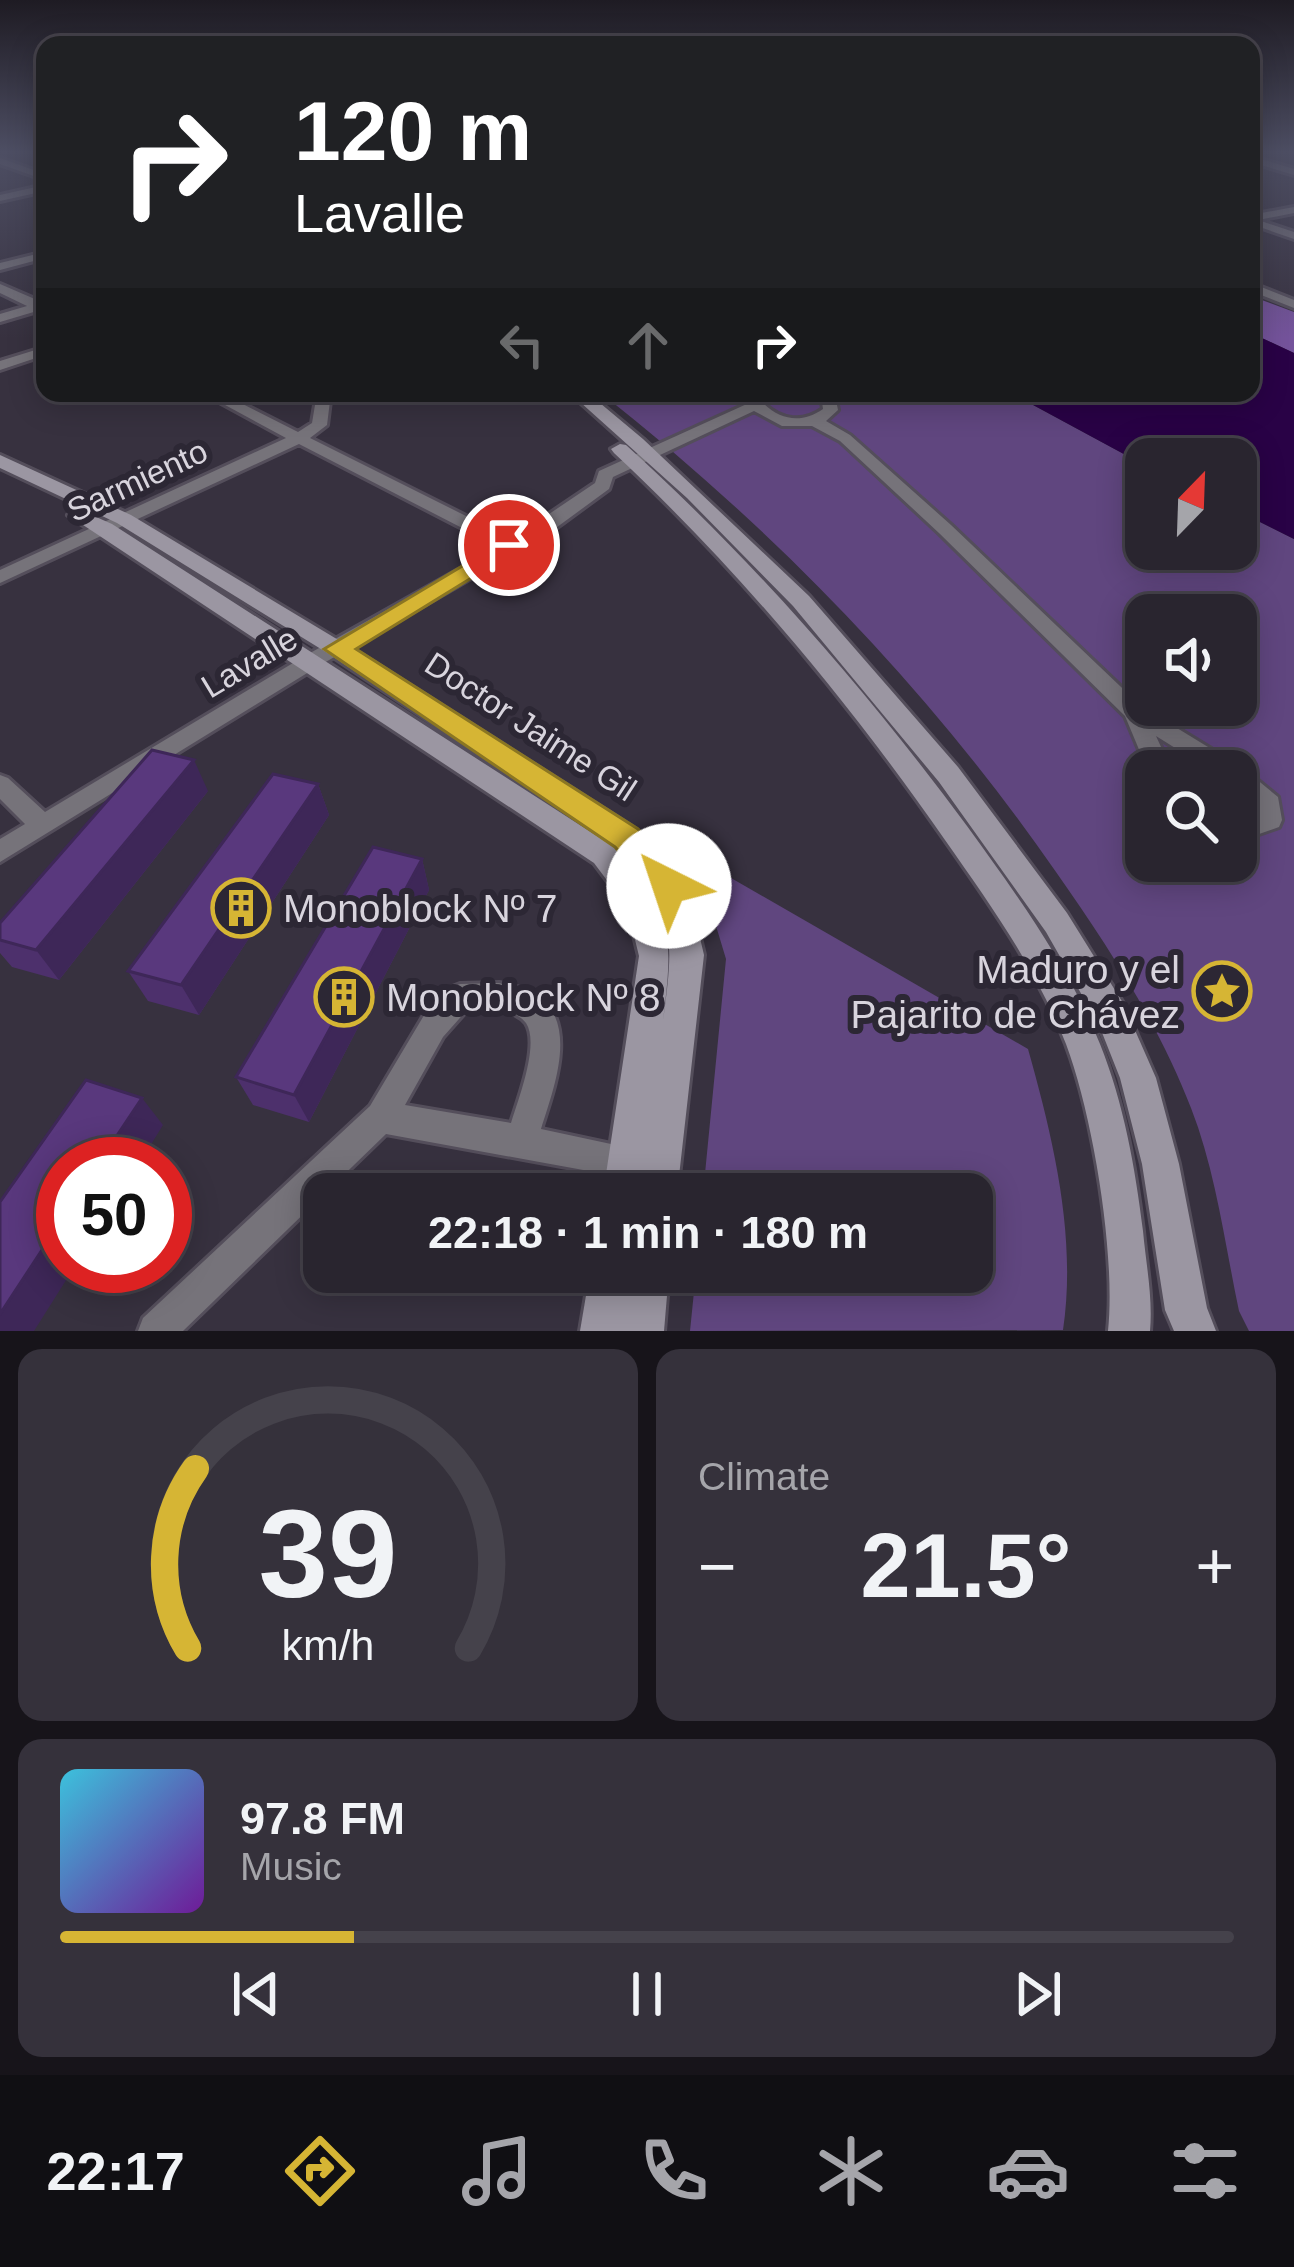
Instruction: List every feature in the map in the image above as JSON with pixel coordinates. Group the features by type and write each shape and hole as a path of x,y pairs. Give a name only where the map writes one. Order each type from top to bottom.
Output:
{"main road":[{"path":"566,402 749,545 846,645 982,819 1074,951 1112,1016 1137,1077 1156,1141 1186,1310 1196,1331"},
{"path":"587,402 821,652 1001,896 1073,1020 1109,1135 1131,1309 1129,1331"},
{"name":"Doctor Jaime Gil","path":"0,461 337,649 626,838 669,886 683,920 688,955 661,1173"},
{"name":"Doctor Jaime Gil","path":"0,478 114,523 310,662 604,854 640,896 653,927 655,956 625,1173"},
{"path":"601,1331 607,1293"},
{"path":"643,1331 647,1293"}],"street":[{"path":"1260,223 1294,236"},
{"path":"0,267 36,257"},
{"path":"0,288 36,304"},
{"path":"1260,291 1294,304"},
{"path":"0,318 36,309"},
{"path":"0,366 36,354"},
{"path":"228,402 509,545"},
{"path":"299,438 319,425 323,402"},
{"name":"Lavalle","path":"0,852 589,496 603,485 605,474 752,402"},
{"path":"765,402 778,420"},
{"path":"822,418 832,405 829,402"},
{"path":"730,416 822,418 1125,703"},
{"name":"Sarmiento","path":"0,578 299,438"},
{"path":"1157,726 1196,750"},
{"path":"0,784 43,826"},
{"path":"1257,794 1269,804 1270,820 1257,825"},
{"path":"156,1331 381,1117 433,1028 460,997 497,993 536,1010 548,1031 542,1072 521,1141"},
{"path":"381,1117 521,1141 610,1173"}],"shaded area":[{"path":"1260,299 1294,312 1294,353 1260,337"},
{"path":"1260,337 1294,353 1294,539 1257,520 1257,438 1125,438 1125,455 1028,402 1260,402"},
{"path":"612,402 1028,402 1125,455 1125,570 1257,570 1257,520 1294,539 1294,1331 1249,1331 1239,1311 1207,1157 1191,1108 1131,986 1094,928 956,739 788,557"},
{"path":"660,837 1028,1049 1054,1152 1065,1223 1063,1330 690,1331 694,1293 993,1293 993,1173 705,1173 726,959 710,906"}],"building":[{"path":"152,750 194,760 36,950 0,940 0,923"},
{"path":"273,774 318,784 181,985 128,971"},
{"path":"373,847 422,859 294,1095 236,1077"},
{"path":"86,1080 142,1098 116,1137 46,1137"},
{"path":"36,1151 36,1259 0,1314 0,1202"}],"place":[{"name":"Monoblock Nº 7","path":"241,908"},
{"name":"Maduro y el Pajarito de Chávez","path":"1222,991"},
{"name":"Monoblock Nº 8","path":"344,997"}],"route":[{"path":"509,545 337,649 626,838 669,886"}]}
